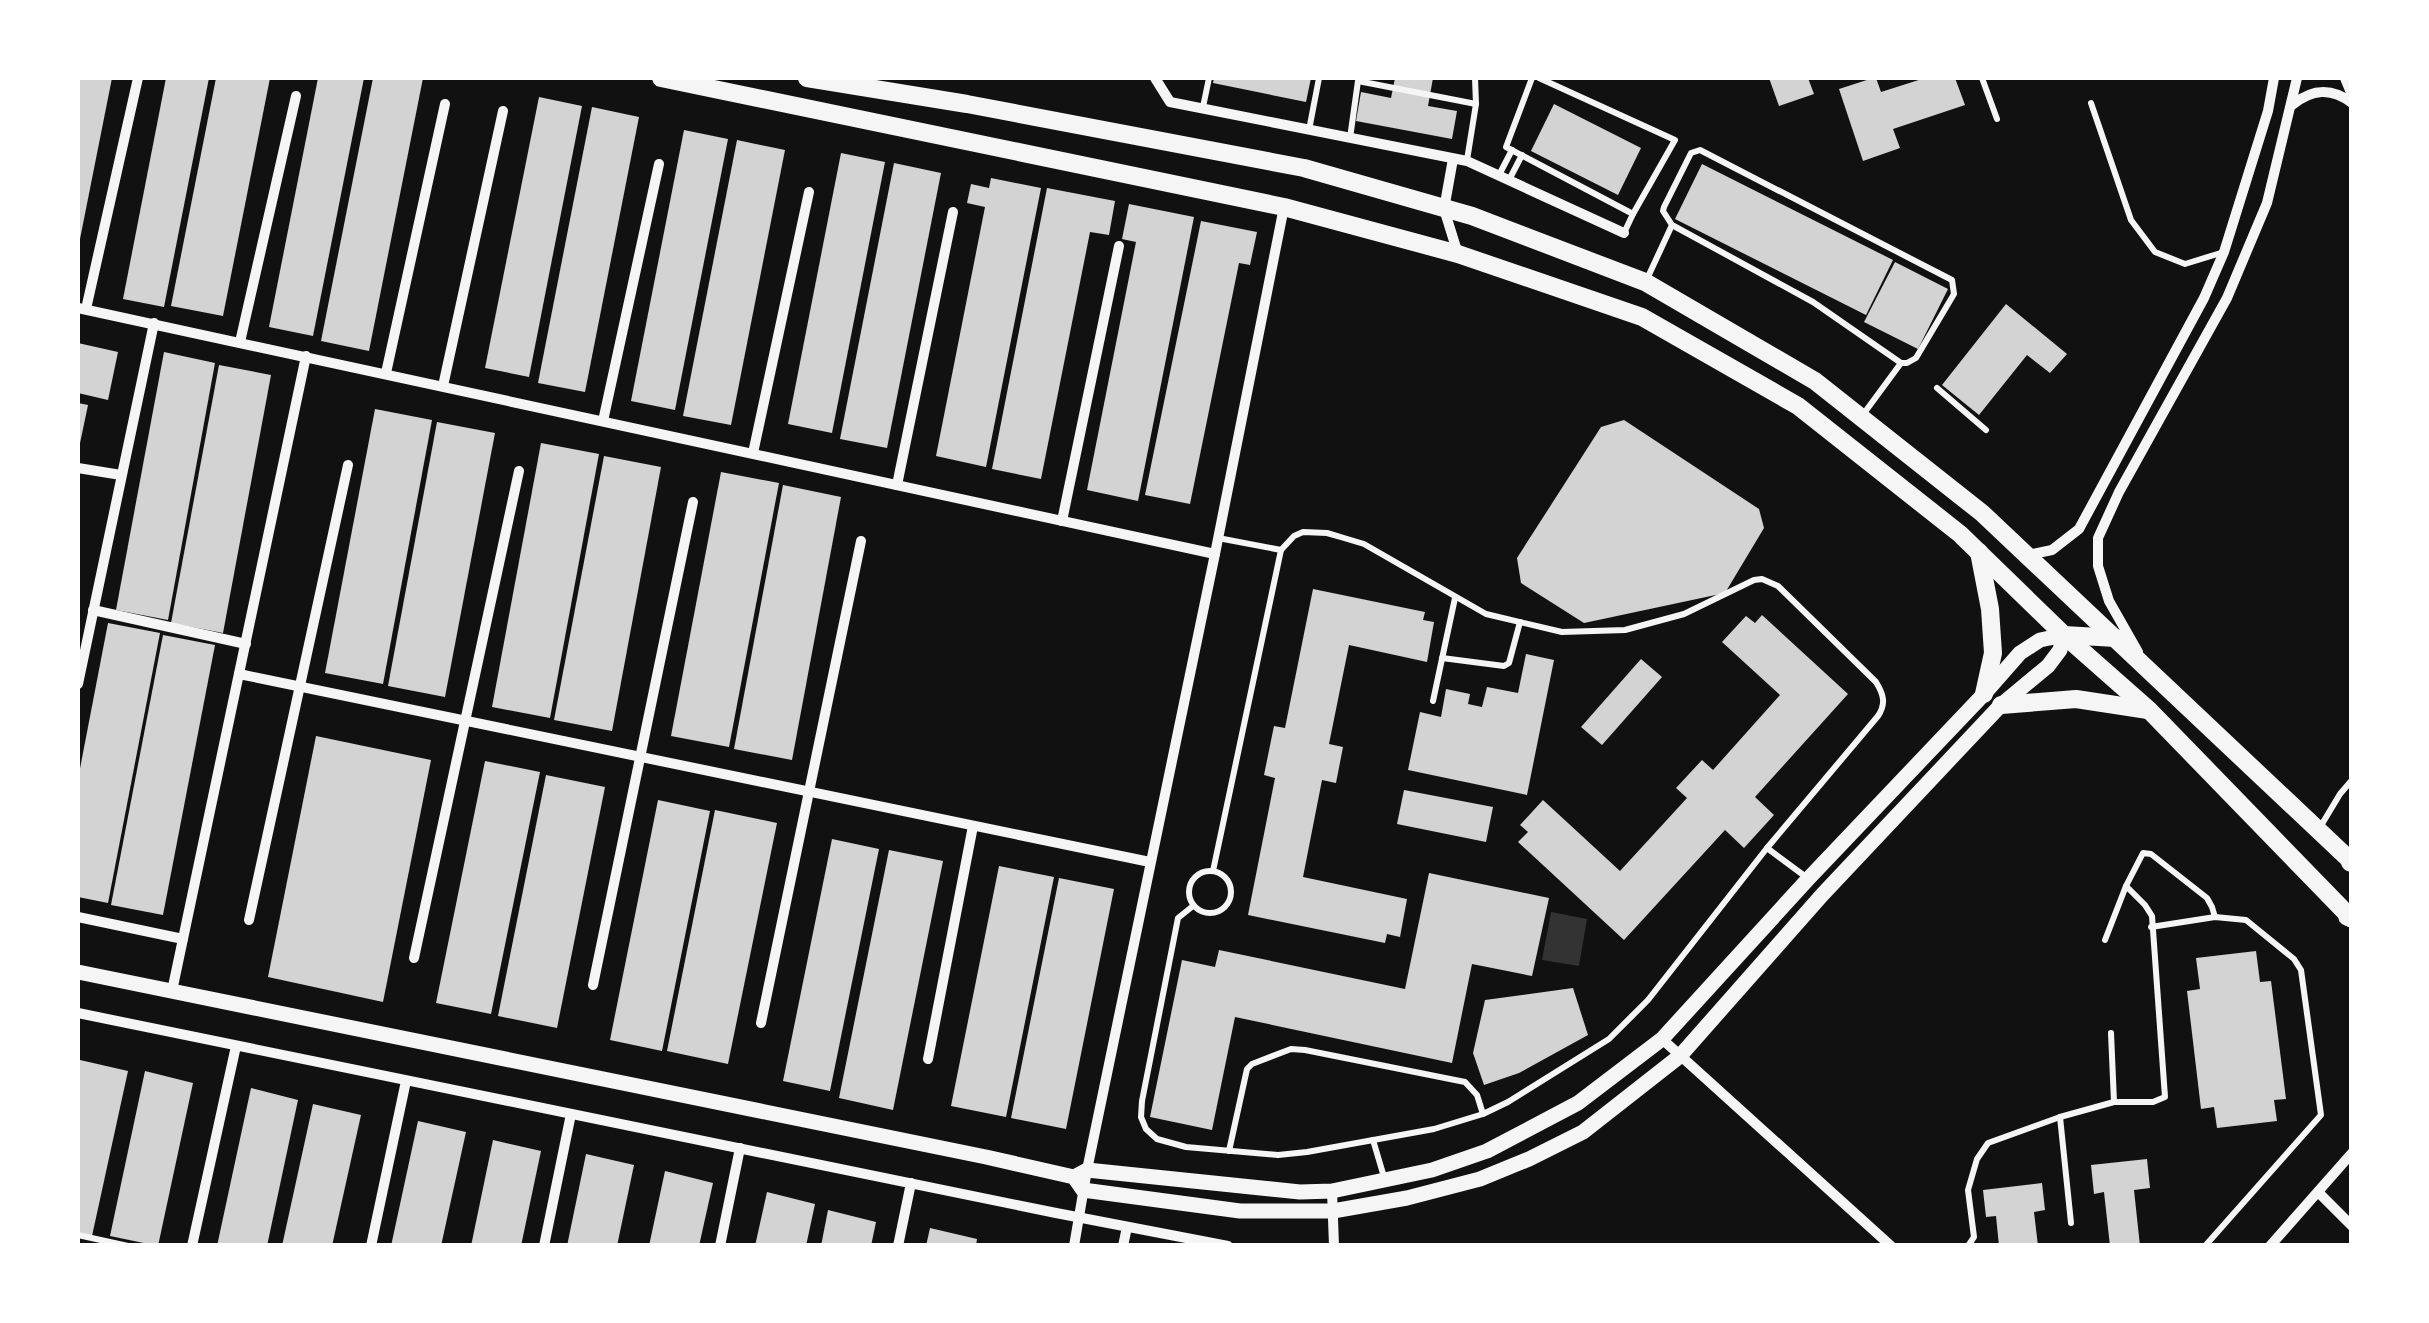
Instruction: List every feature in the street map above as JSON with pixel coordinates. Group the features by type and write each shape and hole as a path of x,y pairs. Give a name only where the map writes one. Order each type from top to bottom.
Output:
{"main road":[{"path":"660,78 722,83 1284,207 1458,254 1642,317 1798,406 1979,551 2064,635 2149,710 2350,917"},
{"path":"810,78 1304,168 1472,216 1645,282 1815,381 1982,513 2352,862"},
{"path":"1979,551 1990,608 1993,652 1984,694"},
{"path":"2060,586 2065,606 2064,635"},
{"path":"2064,635 2116,638"},
{"path":"2002,705 2076,699 2149,710"}],"street":[{"path":"138,78 82,308 1214,554"},
{"path":"1155,78 1170,102 1467,162 1624,232"},
{"path":"2027,555 2052,550 2079,530 2204,298 2224,252 2268,110 2274,78"},
{"path":"2146,666 2109,601 2098,566 2098,538 2119,492 2227,298 2267,203 2297,78"},
{"path":"2345,78 2352,95"},
{"path":"2292,105 2314,92 2329,91 2352,104"},
{"path":"240,342 296,96"},
{"path":"386,374 446,104"},
{"path":"443,386 502,111"},
{"path":"1453,159 1444,209 1458,254"},
{"path":"603,421 659,164"},
{"path":"753,454 809,192"},
{"path":"1074,1246 1080,1218 1081,1179 1218,538 1284,207"},
{"path":"897,485 953,212"},
{"path":"1062,521 1120,246"},
{"path":"78,684 154,323"},
{"path":"172,991 306,356"},
{"path":"248,920 348,465"},
{"path":"78,468 122,475"},
{"path":"414,958 519,471"},
{"path":"593,985 693,502"},
{"path":"761,1023 862,541"},
{"path":"93,610 246,644"},
{"path":"78,972 986,1157 1081,1179 1240,1211 1332,1211 1462,1184 1529,1160 1583,1132 1680,1056 1822,895 2002,705 2048,666 2060,650 2064,635 2040,640 2020,653 1662,1039 1578,1103 1538,1126 1486,1151 1432,1170 1332,1192 1081,1179"},
{"path":"239,674 1150,862"},
{"path":"928,1059 973,826"},
{"path":"78,917 183,939"},
{"path":"78,1013 1223,1245"},
{"path":"1662,1039 1891,1246"},
{"path":"192,1246 236,1046"},
{"path":"371,1246 406,1080"},
{"path":"544,1246 571,1114"},
{"path":"720,1246 740,1148"},
{"path":"2270,1246 2352,1153"},
{"path":"898,1246 911,1183"},
{"path":"1332,1192 1334,1246"},
{"path":"2318,1192 2352,1226"},
{"path":"1124,1246 1127,1226"}],"lane":[{"path":"1203,109 1209,78"},
{"path":"1309,130 1319,78"},
{"path":"1467,162 1476,104 1475,78"},
{"path":"1624,232 1675,140 1535,78 1506,147 1633,214"},
{"path":"1982,78 1997,120"},
{"path":"1350,139 1359,79 1476,104"},
{"path":"2091,103 2132,220 2154,252 2185,264 2224,252"},
{"path":"1504,178 1512,150"},
{"path":"1700,150 1946,275 1952,280 1954,294 1916,358 1900,363 1813,302 1672,226 1664,207 1690,156 1700,150"},
{"path":"1504,178 1522,155"},
{"path":"1645,282 1672,226"},
{"path":"1862,416 1900,363"},
{"path":"1936,388 1986,430"},
{"path":"1194,906 1178,918 1146,1076 1141,1117 1157,1140 1229,1152 1292,1154 1434,1129 1483,1114 1541,1083 1609,1039 1648,1000 1767,848 1878,716 1884,700 1876,682 1778,586 1762,579 1684,614 1624,630 1562,632 1486,614 1364,544 1326,533 1303,532 1281,550 1213,871"},
{"path":"1218,538 1281,550"},
{"path":"1434,700 1454,598"},
{"path":"1442,658 1507,665 1520,622"},
{"path":"2318,831 2352,780"},
{"path":"1767,848 1809,878"},
{"path":"2104,940 2143,854 2151,854 2206,898 2216,917"},
{"path":"1213,871 1226,878 1230,900 1214,914 1206,914 1190,900 1189,885 1198,874 1213,871"},
{"path":"1968,1246 1974,1236 1968,1190 1978,1159 1988,1144 2114,1102 2153,1102 2165,1097 2152,916 2126,886"},
{"path":"2152,927 2216,917 2246,920 2294,958 2302,970 2321,1115 2205,1246"},
{"path":"2111,1032 2114,1102"},
{"path":"1229,1152 1247,1069 1291,1049 1465,1082 1477,1095 1483,1114"},
{"path":"2060,1117 2072,1223"},
{"path":"1374,1140 1384,1181"},
{"path":"78,1235 128,1246"}],"shaded area":[{"path":"1551,912 1587,919 1579,966 1542,960"}],"building":[{"path":"78,78 112,78 79,244 78,244"},
{"path":"166,78 209,78 164,307 123,299"},
{"path":"216,78 270,78 223,316 171,306"},
{"path":"318,78 364,78 313,336 269,327"},
{"path":"373,78 423,78 369,351 321,341"},
{"path":"1214,78 1311,78 1306,102 1213,83"},
{"path":"1395,78 1433,78 1428,106 1457,111 1452,139 1356,121 1361,92 1391,98"},
{"path":"1769,78 1808,78 1814,94 1779,106"},
{"path":"1873,78 1881,92 1925,78 1955,78 1965,105 1893,129 1900,148 1863,161 1839,89"},
{"path":"539,97 582,106 529,377 485,368"},
{"path":"1554,104 1641,148 1618,195 1531,151"},
{"path":"592,107 639,117 585,392 538,383"},
{"path":"684,130 728,139 675,410 631,401"},
{"path":"737,140 785,150 731,425 683,416"},
{"path":"841,153 885,162 832,433 788,424"},
{"path":"894,163 941,173 887,448 840,439"},
{"path":"1702,164 1893,260 1866,315 1675,219"},
{"path":"991,178 1041,188 986,467 936,456 985,207 967,203 971,184 989,188"},
{"path":"1047,188 1115,201 1109,235 1090,232 1041,479 992,469"},
{"path":"1129,204 1194,217 1138,501 1087,490 1136,242 1122,239"},
{"path":"1201,221 1257,232 1250,265 1239,263 1190,504 1145,495"},
{"path":"1895,262 1948,289 1918,349 1864,322"},
{"path":"2006,304 2067,354 2050,373 2027,355 1979,415 1942,385"},
{"path":"78,343 118,352 108,400 78,393"},
{"path":"164,352 215,363 168,620 116,610"},
{"path":"219,365 271,375 223,633 171,623"},
{"path":"78,403 88,405 79,448 78,448"},
{"path":"375,409 432,420 383,684 325,673"},
{"path":"1624,420 1759,509 1764,528 1725,593 1584,623 1521,583 1517,558 1601,427"},
{"path":"437,422 495,433 445,697 388,686"},
{"path":"541,443 599,454 550,718 492,707"},
{"path":"604,456 661,467 612,731 554,720"},
{"path":"721,472 779,483 729,747 671,736"},
{"path":"783,485 841,497 792,760 734,749"},
{"path":"1313,589 1425,612 1423,620 1434,622 1427,662 1349,645 1329,744 1343,747 1336,783 1322,780 1303,877 1407,899 1400,937 1387,934 1385,943 1248,915 1275,778 1264,775 1274,726 1285,728"},
{"path":"1762,615 1848,694 1755,797 1774,815 1744,848 1725,830 1624,940 1518,842 1528,832 1520,825 1543,800 1620,871 1687,798 1676,788 1702,760 1713,770 1780,695 1722,642 1746,616 1755,623"},
{"path":"108,623 160,633 108,903 78,897 78,779"},
{"path":"163,635 215,645 163,915 111,905"},
{"path":"1526,654 1554,660 1527,795 1408,770 1420,712 1441,717 1446,689 1470,694 1468,704 1482,707 1487,687 1518,693"},
{"path":"1641,659 1662,677 1602,745 1581,727"},
{"path":"316,736 431,760 383,1002 268,977"},
{"path":"485,761 540,772 491,1014 436,1003"},
{"path":"546,775 605,787 557,1028 498,1016"},
{"path":"1404,790 1493,807 1486,842 1397,824"},
{"path":"658,800 710,811 662,1051 610,1040"},
{"path":"715,810 777,823 728,1064 667,1051"},
{"path":"832,839 879,849 830,1091 783,1081"},
{"path":"889,850 943,861 893,1110 839,1098"},
{"path":"999,866 1054,877 1006,1117 951,1106"},
{"path":"1429,873 1549,898 1532,976 1472,964 1452,1063 1235,1017 1212,1130 1150,1117 1182,960 1215,967 1219,950 1405,989"},
{"path":"1059,878 1114,889 1066,1129 1011,1118"},
{"path":"2256,951 2260,982 2271,981 2286,1099 2274,1100 2277,1121 2217,1128 2214,1107 2201,1109 2187,991 2200,989 2196,958"},
{"path":"1573,988 1588,1035 1519,1073 1484,1085 1473,1053 1485,1000"},
{"path":"80,1060 128,1071 92,1236 78,1233"},
{"path":"145,1071 193,1083 158,1246 110,1236"},
{"path":"251,1088 298,1100 267,1246 217,1246"},
{"path":"313,1104 361,1115 332,1246 282,1246"},
{"path":"418,1121 466,1132 441,1246 391,1246"},
{"path":"493,1140 541,1151 521,1246 471,1246"},
{"path":"586,1154 634,1165 617,1246 567,1246"},
{"path":"2147,1159 2150,1188 2134,1190 2140,1246 2110,1246 2104,1192 2094,1194 2091,1165"},
{"path":"665,1171 713,1183 699,1246 649,1246"},
{"path":"2042,1183 2045,1210 2034,1212 2038,1246 1999,1246 1996,1216 1986,1217 1983,1190"},
{"path":"767,1192 815,1204 806,1246 755,1246"},
{"path":"828,1210 876,1222 871,1246 821,1246"},
{"path":"930,1228 977,1239 976,1246 926,1246"}]}
